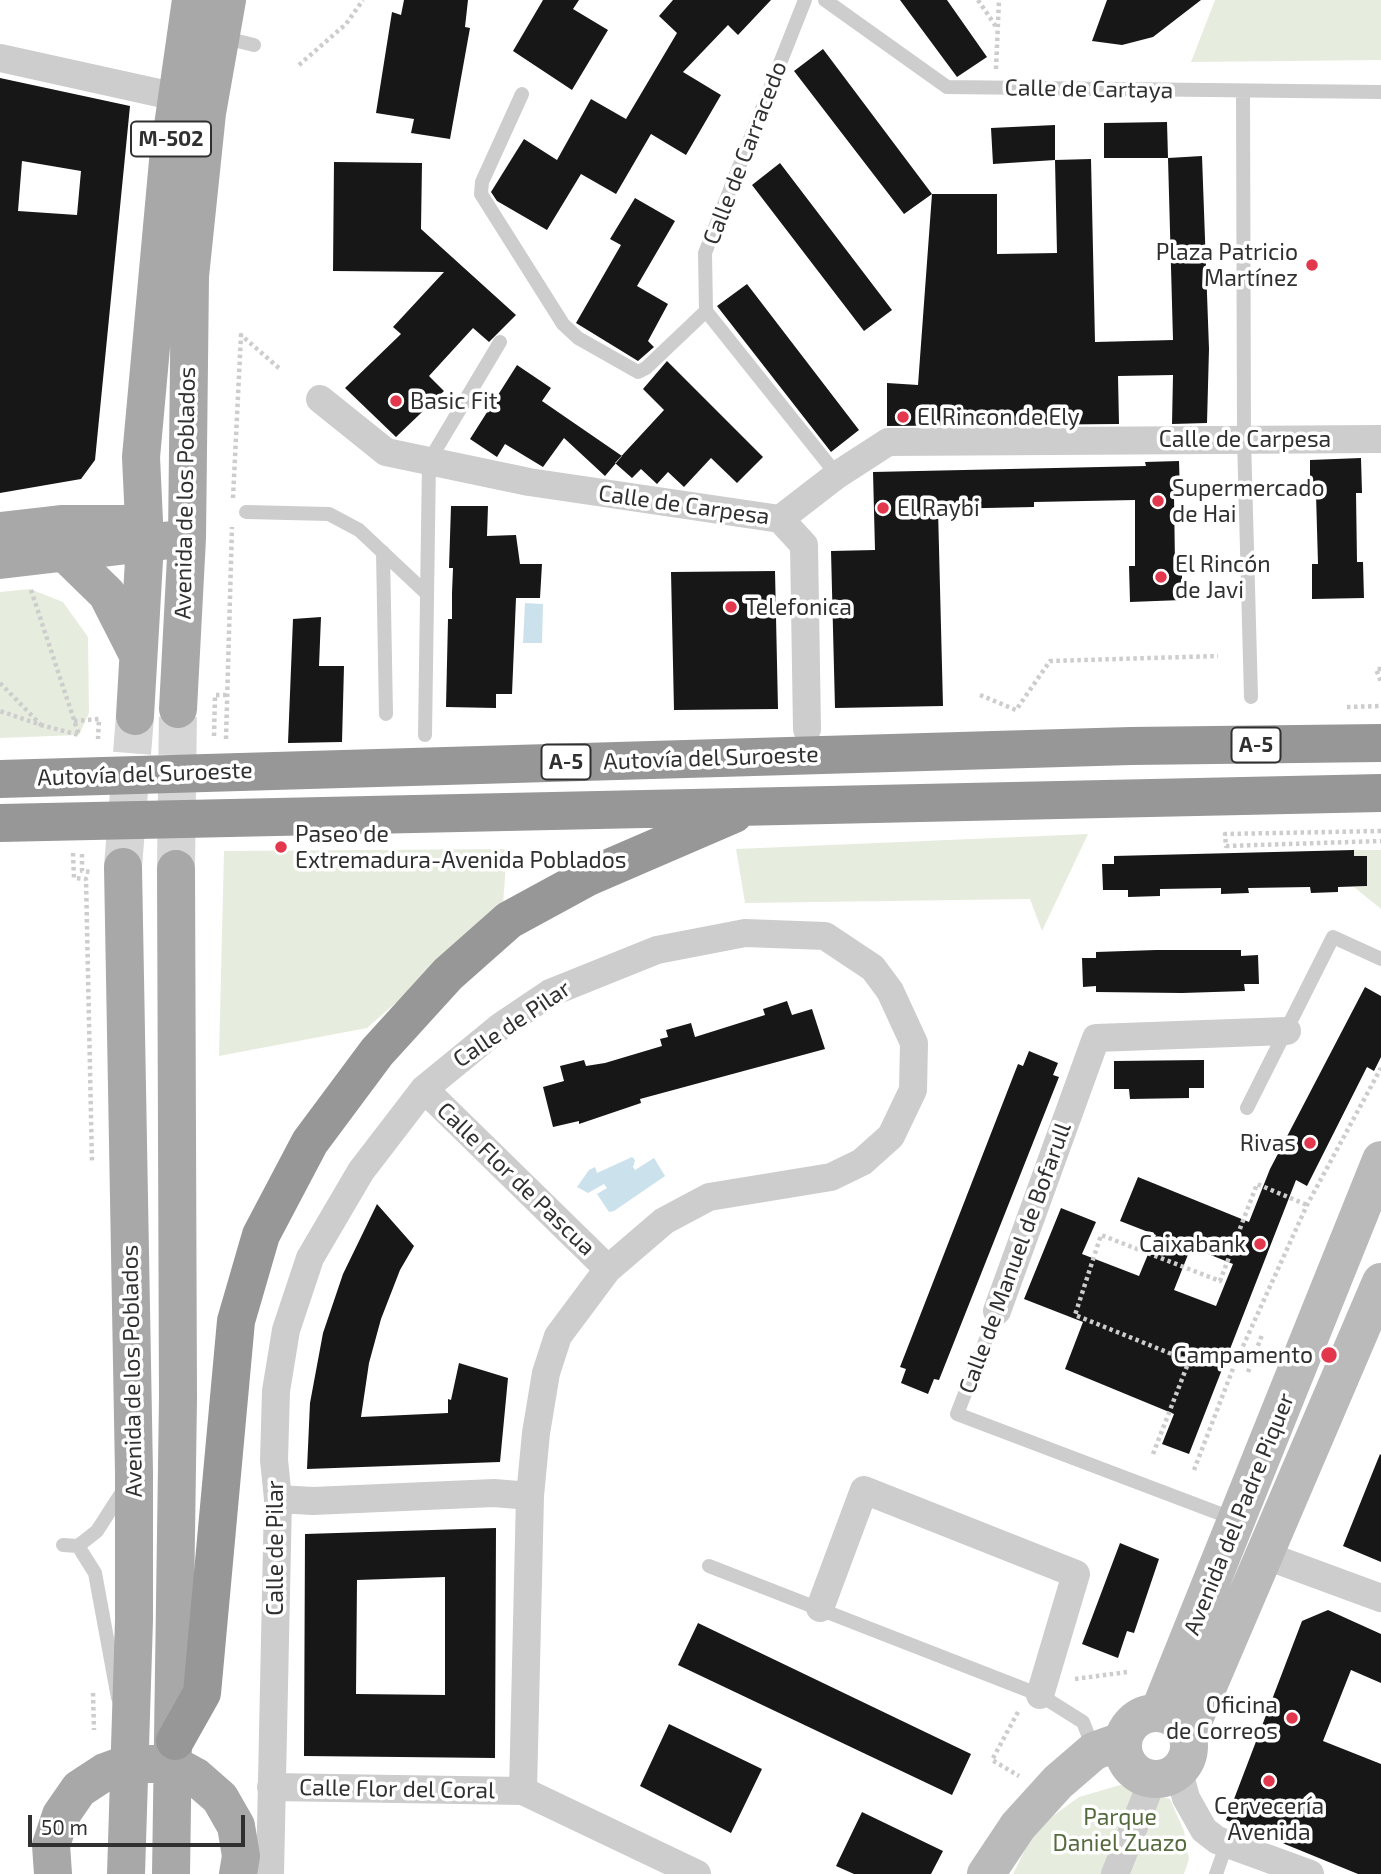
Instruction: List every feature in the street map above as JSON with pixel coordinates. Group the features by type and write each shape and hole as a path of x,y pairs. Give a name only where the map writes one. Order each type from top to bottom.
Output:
{"highway":[{"name":"Autovía del Suroeste","path":"0,779 1117,746 1381,743"},
{"name":"Autovía del Suroeste","path":"0,823 1381,793"},
{"path":"175,1753 202,1693 236,1321 261,1235 310,1142 377,1052 448,974 509,920 588,877 756,805"}],"main road":[{"name":"M-502","path":"135,716 145,533 141,457 168,161 191,0"},
{"name":"Avenida de los Poblados","path":"178,709 187,533 190,276 207,113 233,27"},
{"path":"0,560 67,538 125,495 141,457"},
{"path":"0,531 67,538 187,533"},
{"path":"67,538 107,594 138,654"},
{"name":"Avenida de los Poblados","path":"107,865 134,1474 126,1874"},
{"name":"Avenida de los Poblados","path":"171,1874 175,1753 177,1412 176,869"},
{"path":"53,1874 51,1845 61,1815 79,1789 130,1752 175,1753 196,1777 220,1798 236,1826 241,1856 239,1874"}],"street":[{"path":"0,58 177,97"},
{"name":"Calle de Carpesa","path":"320,399 386,452 529,482 780,519 837,475 888,442 1381,439"},
{"path":"780,519 804,545 807,729"},
{"name":"Calle de Pilar","path":"270,1874 278,1499 274,1460 276,1391 286,1330 310,1258 361,1171 424,1089 501,1026 550,993 657,950 745,933 825,936 873,968 890,990 914,1043 913,1090 891,1136 862,1163 831,1177 709,1197 664,1221 608,1269 558,1336 546,1373 536,1433 530,1496 523,1791"},
{"name":"Calle de Manuel de Bofarull","path":"997,1311 1096,1038 1287,1031"},
{"name":"Calle Flor de Pascua","path":"424,1089 608,1269"},
{"name":"Avenida del Padre Piquer","path":"1173,1723 1238,1520 1368,1224 1381,1160"},
{"name":"Avenida del Padre Piquer","path":"1173,1723 1264,1555 1381,1282"},
{"path":"820,1608 864,1490 1076,1574 1034,1696"},
{"path":"278,1499 313,1501 494,1493 530,1496"},
{"path":"1264,1555 1381,1598"},
{"path":"986,1874 1018,1826 1058,1782 1108,1746 1142,1715 1173,1723 1189,1754 1166,1775 1115,1874"},
{"path":"1108,1746 1140,1776 1166,1775"},
{"path":"1166,1775 1186,1798 1204,1830 1227,1843 1310,1874"},
{"name":"Calle Flor del Coral","path":"271,1787 523,1791"},
{"path":"523,1791 697,1874"}],"lane":[{"name":"Calle de Carracedo","path":"706,311 705,253 805,0"},
{"name":"Calle de Cartaya","path":"825,0 947,87 1381,92"},
{"path":"1243,92 1244,439 1251,697"},
{"path":"522,94 482,182 481,194 570,332 638,372 646,368 706,311 837,475"},
{"path":"425,735 429,461 500,342"},
{"path":"246,512 329,514 359,530 425,592"},
{"path":"383,552 386,714"},
{"path":"1247,1108 1333,937 1381,958"},
{"name":"Calle de Manuel de Bofarull","path":"997,1311 957,1414 1238,1520"},
{"path":"63,1545 78,1546 97,1531 134,1474"},
{"path":"78,1546 95,1573 113,1681 130,1752"},
{"path":"709,1566 820,1608 1034,1696 1083,1722 1108,1746"},
{"path":"1216,1874 1227,1843"}],"path":[{"path":"299,65 346,24 363,0"},
{"path":"978,0 998,29"},
{"path":"995,87 999,0"},
{"path":"0,711 41,726 79,735 30,589 43,584"},
{"path":"980,695 1016,710 1049,661 1218,656"},
{"path":"1381,669 1376,669 1381,682"},
{"path":"0,683 41,726"},
{"path":"214,736 215,695 226,695"},
{"path":"74,721 99,719 98,739"},
{"path":"1381,831 1226,834 1226,846 1381,841"},
{"path":"82,846 82,871 92,872 107,865"},
{"path":"1195,1470 1234,1366 1307,1205 1381,1068"},
{"path":"1153,1454 1189,1361 1075,1315 1101,1235 1220,1281 1258,1184 1307,1205"},
{"path":"1248,1372 1262,1335"},
{"path":"1022,1778 992,1760 1034,1696 1127,1672"},
{"path":"93,1691 94,1732"}],"green space":[{"path":"1215,0 1381,0 1381,60 1191,62"},
{"path":"30,589 63,602 88,637 89,713 79,735 0,738 0,592"},
{"path":"1088,834 1042,931 1030,899 745,903 736,849"},
{"path":"507,849 502,919 424,978 367,1028 219,1056 224,851"},
{"path":"1354,850 1381,850 1381,909 1354,887 1367,886 1367,856 1354,856"},
{"name":"Parque Daniel Zuazo","path":"1120,1785 1170,1799 1184,1831 1189,1859 1184,1874 1013,1874 1035,1829 1079,1797"}],"water":[{"path":"525,603 543,604 542,643 523,643"},
{"path":"632,1157 635,1160 635,1170 654,1158 665,1176 614,1211 609,1212 597,1194 607,1188 604,1184 588,1193 577,1187 589,1170 595,1167 597,1173"}],"building":[{"path":"404,0 468,0 465,27 470,28 450,139 411,133 414,119 376,113 392,12 401,15"},
{"path":"543,0 579,0 573,9 608,30 572,90 513,51"},
{"path":"673,0 771,0 738,35 728,25 683,72 721,95 686,155 651,134 616,194 581,174 547,230 497,201 491,192 524,139 557,160 591,99 626,119 677,33 659,16"},
{"path":"900,0 947,0 987,57 957,77"},
{"path":"1107,0 1201,0 1153,37 1122,45 1092,41"},
{"path":"823,49 932,194 904,214 794,71"},
{"path":"0,78 130,106 95,460 81,479 0,493","holes":["22,161 81,171 77,215 18,211"]},
{"path":"1167,122 1168,158 1104,158 1104,123"},
{"path":"1055,125 1055,160 993,164 991,128"},
{"path":"1202,156 1209,349 1207,423 1172,424 1173,375 1118,376 1119,424 887,426 887,383 918,385 932,194 997,194 997,254 1057,253 1055,160 1091,159 1095,342 1173,340 1168,158"},
{"path":"334,162 422,163 421,229 516,315 489,342 473,328 429,376 444,391 396,437 345,388 401,334 393,327 444,272 333,271"},
{"path":"780,163 892,310 864,331 752,185"},
{"path":"635,198 675,221 637,286 668,304 648,341 654,347 638,361 576,323 621,245 610,239"},
{"path":"747,284 859,430 831,452 717,306"},
{"path":"667,361 763,457 737,483 711,458 684,487 668,472 657,484 641,469 632,478 615,463 664,410 643,389"},
{"path":"517,365 551,388 542,401 622,456 605,476 564,438 543,467 505,444 497,457 470,439"},
{"path":"1361,458 1362,493 1356,493 1357,562 1363,562 1364,598 1312,599 1312,564 1318,564 1316,494 1310,494 1310,460"},
{"path":"1179,461 1180,495 1174,495 1175,565 1182,565 1182,600 1130,602 1129,566 1135,566 1135,500 1034,502 1034,507 938,509 943,706 835,708 831,551 875,550 873,472 1146,466 1145,462"},
{"path":"451,506 488,506 487,536 516,535 520,564 542,564 540,598 516,598 512,694 496,694 496,708 446,707 448,619 452,619 453,568 449,568"},
{"path":"775,571 778,709 674,710 671,572"},
{"path":"321,617 319,666 344,666 342,742 288,743 293,619"},
{"path":"1354,850 1354,856 1367,856 1367,886 1338,887 1338,892 1311,893 1310,887 1248,888 1249,893 1221,894 1221,888 1160,889 1160,896 1128,897 1128,890 1103,890 1102,864 1114,864 1114,856"},
{"path":"1241,950 1241,956 1258,955 1259,984 1244,984 1245,991 1182,993 1096,992 1096,986 1083,987 1082,958 1096,958 1096,952"},
{"path":"1365,987 1381,996 1381,1057 1374,1071 1367,1067 1307,1186 1296,1180 1189,1454 1162,1444 1174,1414 1065,1369 1083,1322 1024,1299 1061,1208 1096,1222 1082,1254 1139,1276 1156,1235 1120,1221 1138,1177 1249,1222 1270,1169","holes":["1191,1247 1233,1264 1216,1306 1174,1290"]},
{"path":"787,1001 792,1015 812,1009 825,1049 640,1099 641,1103 579,1124 579,1121 553,1127 543,1087 564,1081 560,1066 584,1060 586,1066 605,1063 662,1046 660,1039 668,1037 666,1030 691,1023 695,1037 765,1015 763,1009"},
{"path":"1029,1051 1058,1063 1053,1075 1059,1077 939,1380 934,1379 928,1394 901,1383 906,1369 900,1367 1018,1064 1023,1066"},
{"path":"1204,1060 1204,1088 1189,1088 1189,1098 1130,1099 1129,1089 1114,1089 1114,1061"},
{"path":"377,1204 414,1246 400,1270 381,1319 369,1363 361,1417 448,1413 448,1399 451,1400 459,1363 508,1378 500,1462 307,1469 310,1403 323,1333 343,1274"},
{"path":"1381,1455 1381,1562 1343,1546"},
{"path":"496,1528 495,1758 304,1756 305,1534","holes":["445,1577 445,1695 356,1694 357,1580"]},
{"path":"1120,1543 1159,1559 1134,1633 1127,1631 1118,1658 1082,1644"},
{"path":"1328,1610 1381,1634 1381,1683 1351,1670 1323,1741 1381,1764 1381,1874 1358,1874 1226,1820 1302,1621"},
{"path":"698,1623 971,1754 952,1795 678,1665"},
{"path":"669,1724 762,1769 731,1833 640,1786"},
{"path":"862,1812 943,1851 931,1874 854,1874 836,1866"}],"tunnel":[{"path":"176,869 178,709"},
{"path":"123,867 135,716"}],"place":[{"name":"Plaza Patricio Martínez","path":"1312,265"},
{"name":"Basic Fit","path":"396,401"},
{"name":"El Rincon de Ely","path":"903,417"},
{"name":"Supermercado de Hai","path":"1158,501"},
{"name":"El Raybi","path":"883,508"},
{"name":"El Rincón de Javi","path":"1161,577"},
{"name":"Telefonica","path":"731,607"},
{"name":"Paseo de Extremadura-Avenida Poblados","path":"281,847"},
{"name":"Rivas","path":"1310,1143"},
{"name":"Caixabank","path":"1260,1244"},
{"name":"Campamento","path":"1329,1355"},
{"name":"Oficina de Correos","path":"1292,1718"},
{"name":"Cervecería Avenida","path":"1269,1781"}]}
